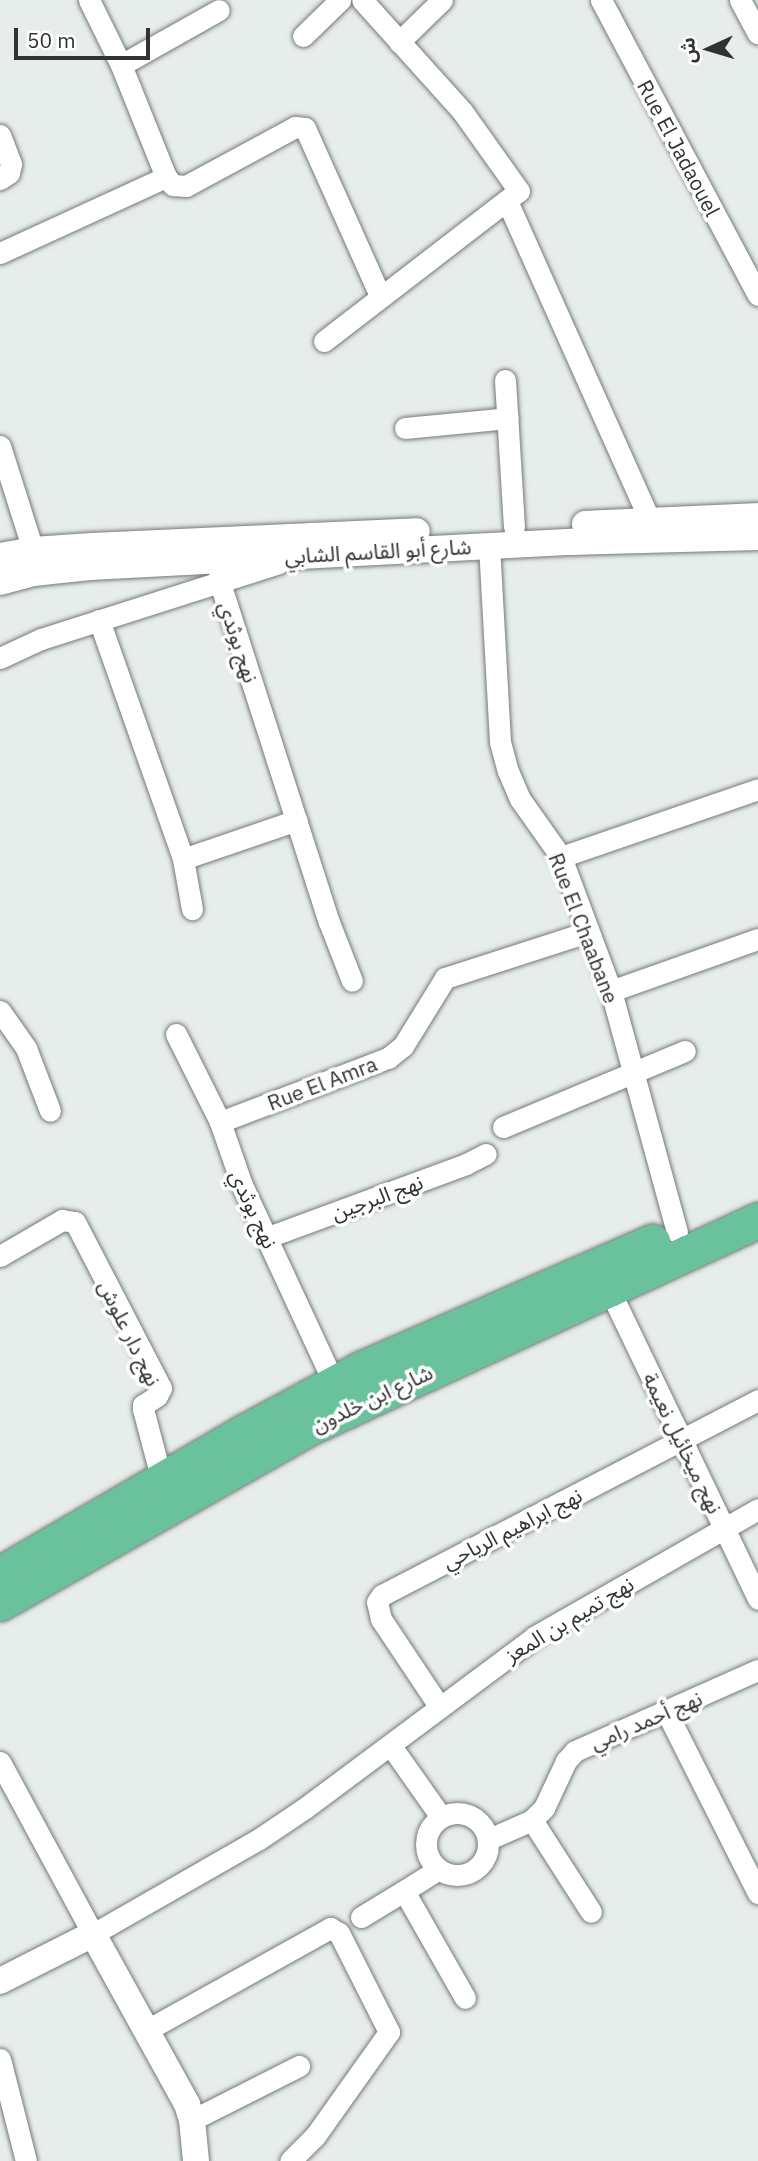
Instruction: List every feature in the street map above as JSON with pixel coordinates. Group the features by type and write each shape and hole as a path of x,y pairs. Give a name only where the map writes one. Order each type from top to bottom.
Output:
{"highway":[{"name":"شارع ابن خلدون","path":"1,1579 162,1481 334,1383 400,1351 758,1196"},
{"name":"شارع ابن خلدون","path":"1,1579 306,1429 608,1287 758,1220"}],"street":[{"path":"89,0 121,65 166,177 173,186 186,186 295,127 305,128 380,296"},
{"path":"303,36 340,0"},
{"path":"324,341 519,191 462,111 362,0"},
{"path":"400,42 442,0"},
{"name":"Rue El Jadaouel","path":"601,0 758,295"},
{"path":"740,0 758,34"},
{"path":"121,65 219,10"},
{"path":"0,135 11,164 9,173 0,178"},
{"path":"0,253 166,177"},
{"path":"507,201 655,530"},
{"path":"506,380 514,527"},
{"path":"405,428 508,418"},
{"path":"0,446 33,550"},
{"name":"شارع أبو القاسم الشابي","path":"0,582 61,569 489,545 655,530 758,516"},
{"name":"شارع أبو القاسم الشابي","path":"0,556 33,550 219,561 514,527 655,530 758,537"},
{"name":"Rue El Chaabane","path":"489,545 500,741 508,771 520,799 561,857 611,991 631,1073 677,1232"},
{"name":"نهج بوثدي","path":"0,658 41,639 99,620 219,561 329,922 352,981"},
{"path":"99,620 183,859 192,909"},
{"path":"561,857 758,789"},
{"path":"183,859 297,820"},
{"name":"Rue El Amra","path":"220,1122 388,1058 403,1046 445,978 587,932"},
{"path":"611,991 758,939"},
{"path":"0,1011 26,1048 50,1111"},
{"name":"نهج بوثدي","path":"176,1034 220,1122 234,1166 334,1383"},
{"path":"503,1127 685,1051"},
{"name":"نهج البرجين","path":"268,1237 466,1164 486,1154"},
{"name":"نهج دار علوش","path":"0,1256 62,1220 75,1222 161,1388 157,1396 143,1405 143,1409 162,1481"},
{"name":"نهج ميخائيل نعيمة","path":"608,1287 758,1599"},
{"name":"نهج ابراهيم الرياحي","path":"439,1706 381,1619 377,1602 382,1595 683,1442 758,1400"},
{"name":"نهج تميم بن المعز","path":"93,1934 259,1839 391,1746 439,1706 534,1637 758,1509"},
{"name":"نهج أحمد رامي","path":"532,1820 544,1808 566,1761 575,1751 667,1713 758,1670"},
{"path":"667,1713 758,1894"},
{"path":"391,1746 441,1817"},
{"path":"0,1762 172,2073 192,2120 196,2161"},
{"path":"465,1813 476,1819 489,1839 482,1863 473,1871 450,1874 439,1869 430,1860 426,1848 432,1825 441,1817 465,1813"},
{"path":"489,1839 532,1820 591,1912"},
{"path":"361,1917 439,1869"},
{"path":"404,1891 465,1998"},
{"path":"147,2030 330,1928 339,1933 389,2032 310,2143 289,2161"},
{"path":"0,1981 93,1934"},
{"path":"0,2059 26,2161"},
{"path":"192,2120 299,2066"}]}
